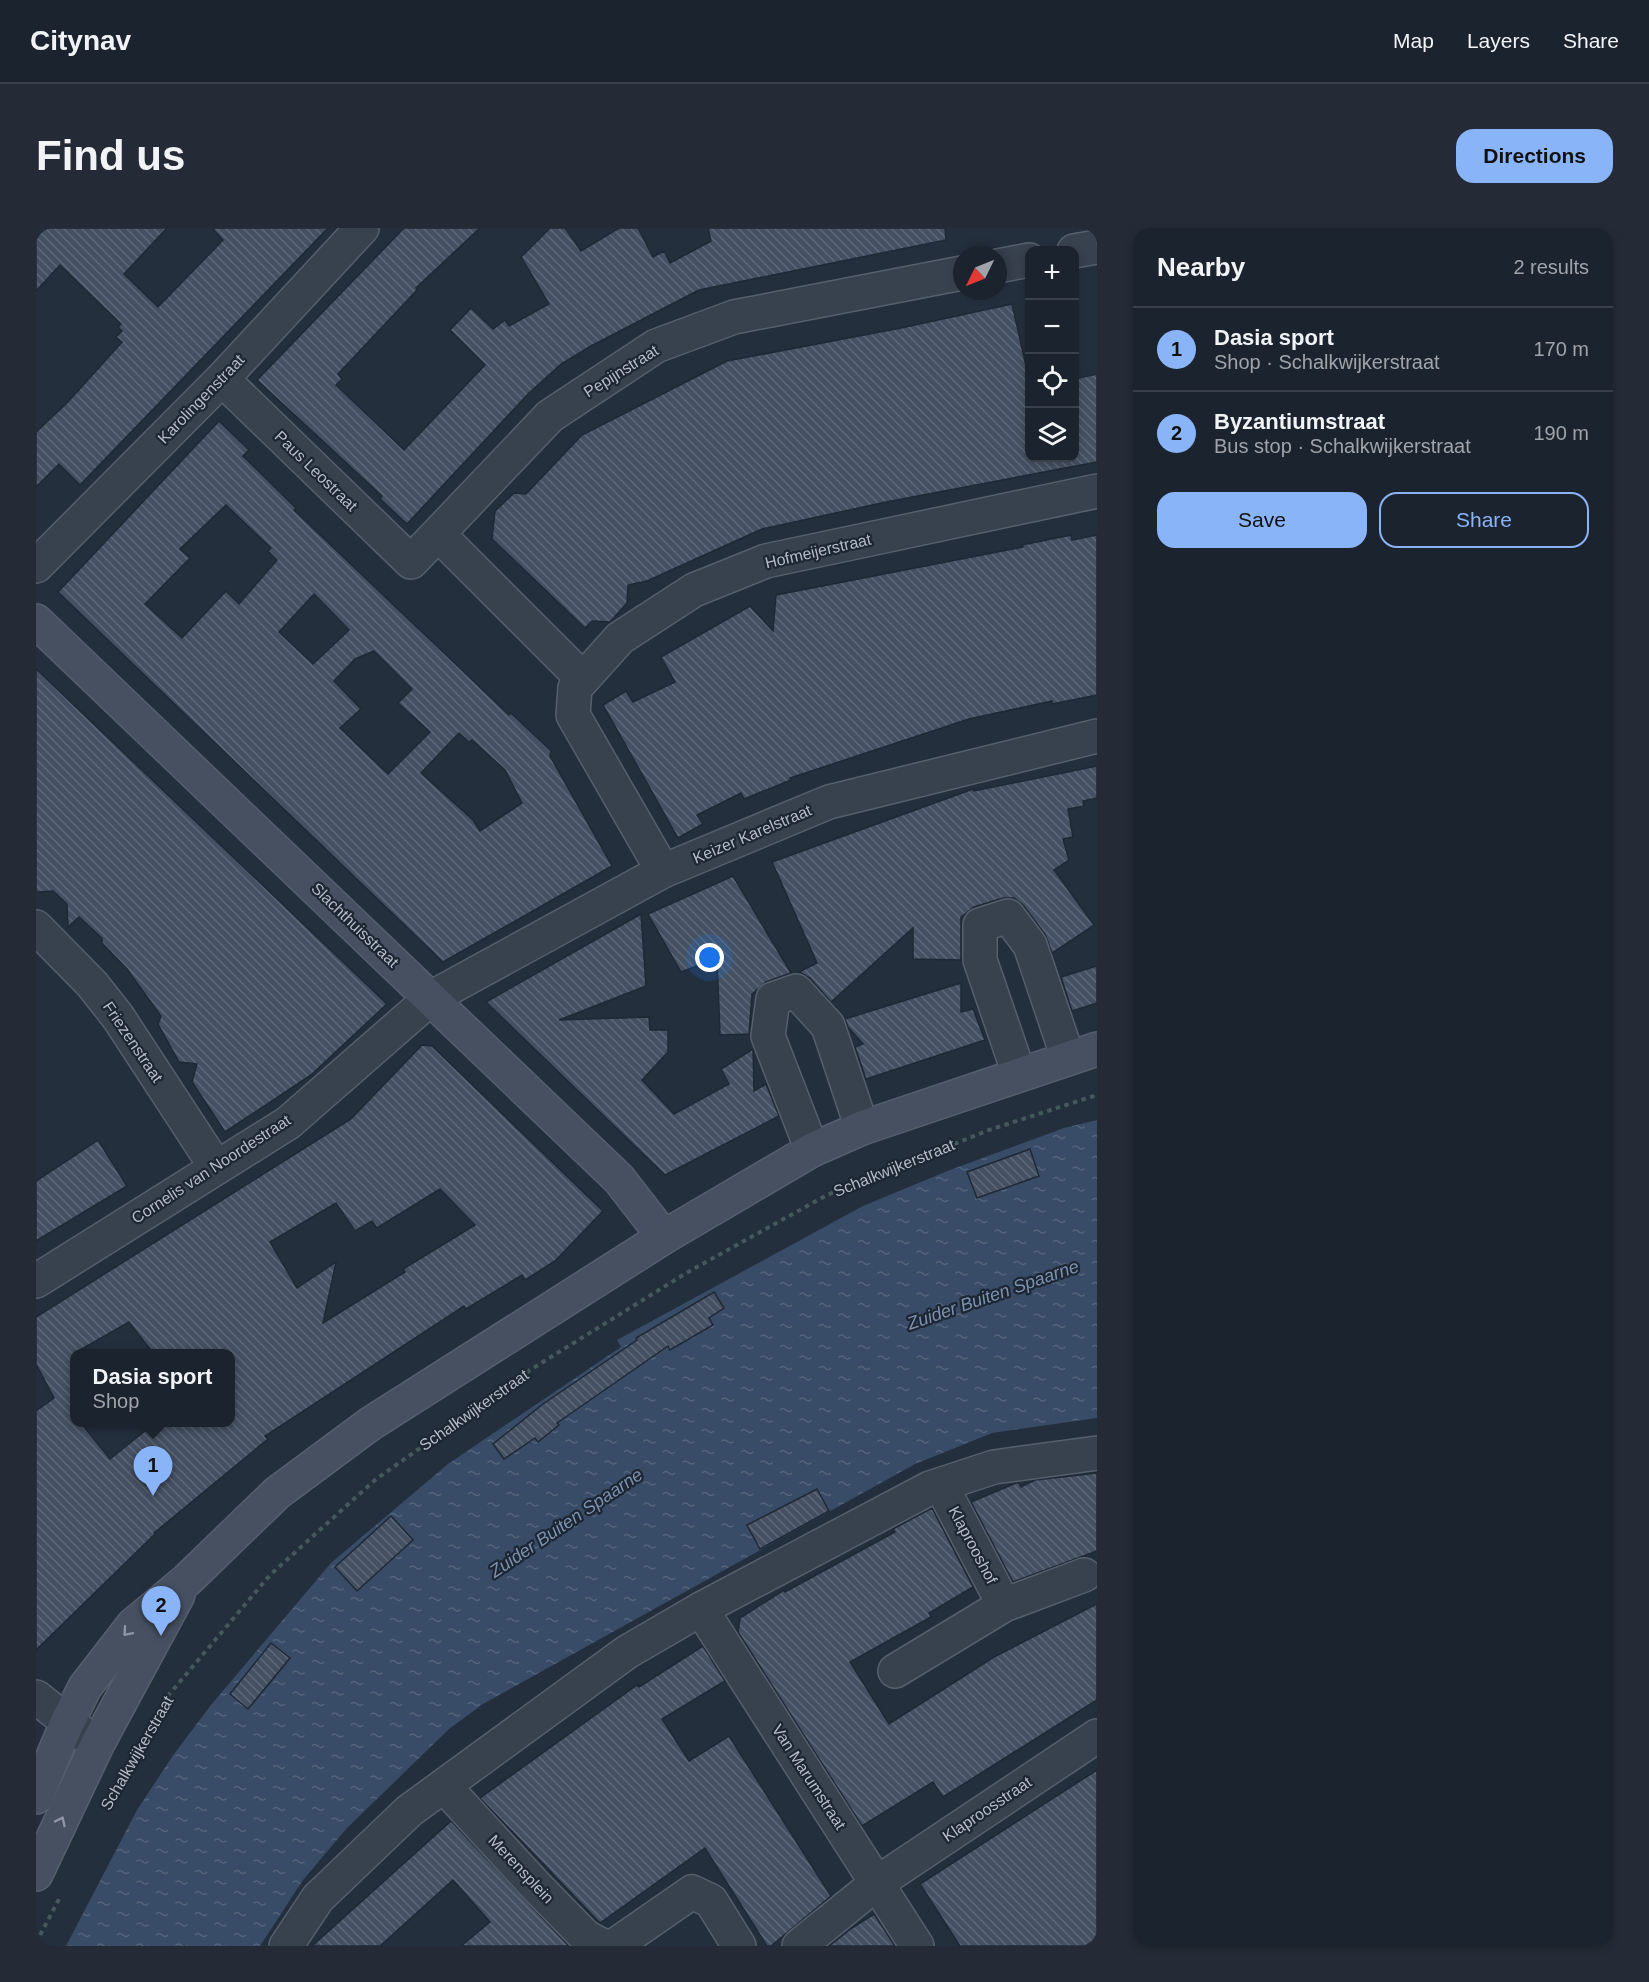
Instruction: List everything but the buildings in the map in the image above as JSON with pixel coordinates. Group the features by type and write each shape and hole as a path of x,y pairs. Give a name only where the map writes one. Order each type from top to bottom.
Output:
{"main road":[{"name":"Slachthuisstraat","path":"36,621 619,1179 664,1237"},
{"path":"36,1797 48,1715 85,1687 133,1625 187,1580 277,1494 370,1424 664,1237 812,1150 862,1128 1083,1053"},
{"path":"49,1882 97,1745 187,1580"}],"street":[{"name":"Karolingenstraat","path":"36,566 222,379 362,228"},
{"path":"1079,250 1097,247"},
{"path":"1007,264 1025,261"},
{"name":"Pepijnstraat","path":"411,562 550,416 656,346 734,317 953,275"},
{"name":"Paus Leostraat","path":"222,379 411,562"},
{"name":"Hofmeijerstraat","path":"579,683 620,638 694,590 766,561 1097,490"},
{"path":"439,535 579,683 573,715 663,872"},
{"name":"Keizer Karelstraat","path":"431,998 663,872 829,802 1097,736"},
{"path":"1019,1074 980,960 980,925 1008,916 1030,945 1083,1053"},
{"name":"Friezenstraat","path":"36,927 92,984 118,1017 216,1167"},
{"path":"812,1150 768,1036 773,999 796,991 828,1026 862,1128"},
{"name":"Cornelis van Noordestraat","path":"36,1281 288,1122 431,998"},
{"path":"286,1946 318,1898 409,1811 627,1652 701,1609 919,1493 994,1467 1097,1453"},
{"name":"Klaprooshof","path":"941,1485 1004,1605"},
{"path":"895,1671 1004,1605 1084,1575"},
{"name":"Van Marumstraat","path":"701,1609 917,1946"},
{"path":"48,1715 97,1745"},
{"name":"Klaproosstraat","path":"877,1883 1097,1736"},
{"name":"Merensplein","path":"444,1786 535,1885 586,1936 603,1946"},
{"path":"799,1946 877,1883"},
{"path":"614,1946 692,1892 711,1901 739,1946"}],"path":[{"name":"Schalkwijkerstraat","path":"110,1797 167,1697 270,1575 375,1480 530,1370 688,1272 827,1195 989,1130 1097,1095"},
{"path":"36,1943 49,1882"}],"water":[{"name":"Zuider Buiten Spaarne","path":"1097,1120 1097,1418 992,1433 915,1464 483,1704 449,1729 347,1828 303,1880 260,1946 66,1946 137,1810 174,1754 211,1705 331,1563 448,1464 621,1347 617,1340 863,1206 950,1170 1064,1128"}],"place":[{"name":"Dasia sport","path":"153,1496"},
{"name":"Byzantiumstraat","path":"161,1636"}]}
